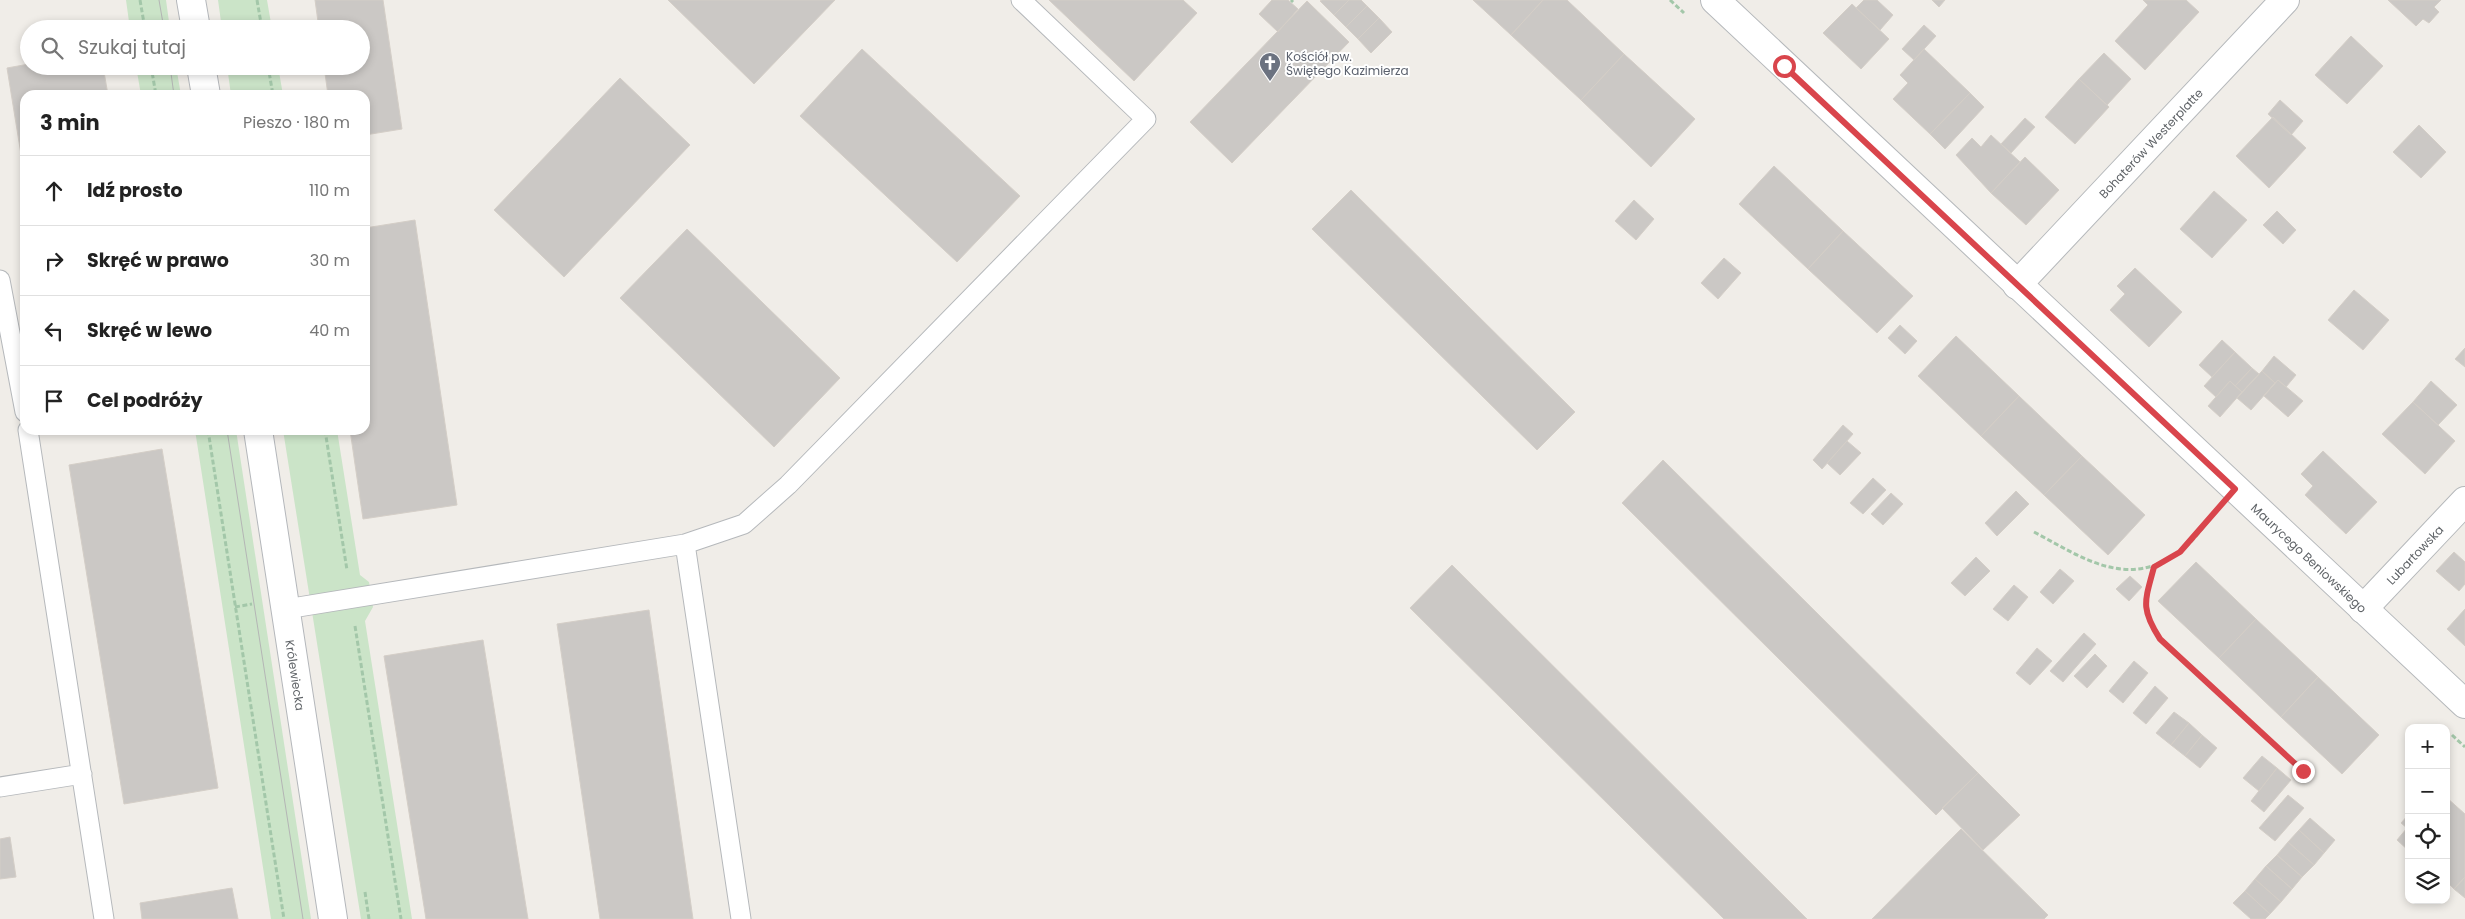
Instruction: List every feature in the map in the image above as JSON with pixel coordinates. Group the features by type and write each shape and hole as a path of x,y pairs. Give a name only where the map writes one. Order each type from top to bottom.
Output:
{"street":[{"path":"191,0 194,20"},
{"name":"Maurycego Beniowskiego","path":"1715,0 2465,704"},
{"name":"Bohaterów Westerplatte","path":"2017,285 2285,0"},
{"path":"203,75 205,90"},
{"name":"Królewiecka","path":"259,435 333,919"},
{"name":"Lubartowska","path":"2363,609 2465,501"}],"lane":[{"path":"286,609 685,544 744,524 788,485 1146,119 1021,0"},
{"path":"0,280 20,386"},
{"path":"29,435 104,919"},
{"path":"685,544 741,919"},
{"path":"0,787 82,774"}],"path":[{"path":"140,0 143,20"},
{"path":"257,0 260,20"},
{"path":"153,75 155,90"},
{"path":"270,75 272,90"},
{"path":"209,435 284,919"},
{"path":"326,435 401,919"},
{"path":"2034,532 2088,560 2126,571 2154,567 2180,552 2235,489"},
{"path":"2154,567 2145,607 2148,621 2160,639 2303,771"},
{"path":"2452,735 2465,747"}],"green space":[{"path":"126,0 166,0 169,20 129,20"},
{"path":"218,0 267,0 270,20 221,20"},
{"path":"138,75 178,75 180,90 140,90"},
{"path":"228,75 280,75 282,90 230,90"},
{"path":"196,435 237,435 311,919 271,919"},
{"path":"284,435 338,435 360,575 369,582 373,607 365,621 412,919 361,919"}],"building":[{"path":"315,0 383,0 402,129 370,134 370,90 327,90 325,75 370,75 370,20 318,20"},
{"path":"668,0 835,0 754,84"},
{"path":"1049,0 1183,0 1197,13 1134,81"},
{"path":"1272,0 1288,0 1298,9 1278,32 1259,14"},
{"path":"1349,0 1334,15 1320,1"},
{"path":"1349,0 1361,0 1367,6 1346,27 1334,15"},
{"path":"1473,0 1543,0 1511,35"},
{"path":"1543,0 1567,0 1624,54 1581,100 1511,35"},
{"path":"1864,0 1877,0 1893,15 1880,30 1856,8"},
{"path":"1932,0 1945,0 1939,7"},
{"path":"2143,0 2186,0 2199,12 2145,70 2115,41 2148,5"},
{"path":"2388,0 2441,0 2434,7 2439,12 2429,23 2423,19 2416,26"},
{"name":"Kościół pw. Świętego Kazimierza","path":"1307,1 1349,42 1232,163 1190,122"},
{"path":"1852,4 1889,39 1861,69 1823,33"},
{"path":"1367,6 1379,18 1358,39 1346,27"},
{"path":"1379,18 1392,32 1371,53 1358,39"},
{"path":"1924,25 1936,36 1914,60 1902,49"},
{"path":"2351,36 2383,66 2347,104 2315,75"},
{"path":"862,49 1020,196 957,262 800,116"},
{"path":"1924,49 1970,93 1930,134 1893,99 1908,83 1900,75"},
{"path":"2104,53 2131,79 2107,105 2079,79"},
{"path":"1624,54 1695,119 1651,167 1581,100"},
{"path":"20,66 20,75 105,75 107,90 20,90 20,148 7,68"},
{"path":"620,78 690,145 564,277 494,210"},
{"path":"2079,79 2109,107 2075,144 2045,117"},
{"path":"1970,93 1984,107 1945,149 1930,134"},
{"path":"2280,100 2303,121 2291,135 2268,114"},
{"path":"2273,117 2306,148 2269,188 2236,156"},
{"path":"2025,118 2035,127 2011,153 2001,144"},
{"path":"2419,125 2446,152 2421,178 2393,152"},
{"path":"1991,135 2020,162 1991,193 1956,155 1972,138 1981,147"},
{"path":"2025,157 2059,190 2026,225 1991,193"},
{"path":"1774,166 1843,231 1808,269 1739,204"},
{"path":"1351,190 1575,412 1537,450 1312,229"},
{"path":"2214,191 2247,220 2212,258 2180,229"},
{"path":"1634,200 1654,219 1636,240 1615,221"},
{"path":"2277,211 2296,230 2283,244 2263,225"},
{"path":"415,220 457,505 363,519 351,435 370,435 370,227"},
{"path":"687,229 840,378 774,447 620,298"},
{"path":"1843,231 1913,296 1877,333 1808,269"},
{"path":"1724,258 1741,273 1718,299 1701,283"},
{"path":"2135,268 2182,312 2149,347 2110,310 2125,294 2117,286"},
{"path":"2354,290 2389,320 2363,350 2328,320"},
{"path":"1900,325 1917,341 1905,354 1888,338"},
{"path":"1956,336 2019,396 1981,436 1918,376"},
{"path":"2222,340 2235,352 2212,377 2199,365"},
{"path":"2465,348 2465,367 2455,359"},
{"path":"2235,352 2252,368 2235,386 2230,381 2216,397 2204,386"},
{"path":"2274,356 2296,375 2286,387 2278,380 2275,383 2262,371"},
{"path":"2252,368 2259,374 2242,392 2235,386"},
{"path":"2262,371 2275,383 2251,410 2237,398"},
{"path":"2278,380 2303,401 2288,417 2264,396"},
{"path":"2230,381 2242,392 2220,417 2208,406"},
{"path":"2431,381 2457,405 2438,425 2413,402"},
{"path":"2019,396 2082,456 2044,495 1981,436"},
{"path":"2413,402 2455,441 2425,474 2382,434"},
{"path":"1843,425 1853,434 1822,469 1813,460"},
{"path":"1847,441 1861,453 1840,475 1827,463"},
{"path":"162,449 218,788 124,804 69,465"},
{"path":"2323,451 2377,502 2346,534 2305,495 2313,486 2301,474"},
{"path":"2082,456 2145,515 2108,555 2044,495"},
{"path":"1663,460 1978,773 1936,815 1622,503"},
{"path":"1873,478 1886,490 1863,514 1850,503"},
{"path":"2016,491 2029,504 1997,536 1985,523"},
{"path":"1891,493 1903,504 1883,525 1871,514"},
{"path":"2454,552 2465,562 2465,584 2459,591 2436,571"},
{"path":"1976,557 1990,571 1965,596 1951,583"},
{"path":"2196,562 2256,619 2219,658 2158,601"},
{"path":"1452,565 1807,919 1724,919 1410,608"},
{"path":"2060,569 2074,581 2053,604 2040,592"},
{"path":"2130,576 2142,587 2129,601 2116,589"},
{"path":"2014,585 2028,597 2008,621 1993,609"},
{"path":"2465,609 2465,646 2447,629"},
{"path":"649,610 693,919 600,919 557,624"},
{"path":"2256,619 2318,677 2281,717 2219,658"},
{"path":"2084,633 2096,644 2063,682 2050,671"},
{"path":"483,640 528,919 426,919 384,656"},
{"path":"2037,648 2052,661 2030,685 2016,673"},
{"path":"2095,654 2107,666 2087,688 2074,676"},
{"path":"2134,661 2148,673 2123,703 2109,691"},
{"path":"2318,677 2379,735 2342,774 2281,717"},
{"path":"2155,686 2168,698 2146,724 2133,713"},
{"path":"2174,712 2189,723 2171,745 2156,733"},
{"path":"2189,723 2202,735 2185,756 2171,745"},
{"path":"2202,735 2217,748 2200,768 2185,756"},
{"path":"2262,756 2277,768 2259,791 2243,778"},
{"path":"2277,768 2291,780 2264,812 2251,801"},
{"path":"1978,773 2020,815 1983,850 1942,808"},
{"path":"2288,795 2304,808 2275,841 2259,828"},
{"path":"2450,801 2465,814 2465,877 2454,889 2450,885"},
{"path":"2310,818 2335,840 2324,853 2299,830"},
{"path":"2405,818 2405,826 2401,823"},
{"path":"1961,829 2048,915 2044,919 1872,919"},
{"path":"2299,830 2324,853 2314,865 2288,842"},
{"path":"2405,830 2405,847 2397,840"},
{"path":"10,837 16,877 0,879 0,839"},
{"path":"2288,842 2314,865 2302,877 2277,855"},
{"path":"2277,855 2302,877 2292,889 2266,866"},
{"path":"2266,866 2292,889 2281,902 2255,879"},
{"path":"2465,877 2465,898 2454,889"},
{"path":"2255,879 2281,902 2270,914 2245,891"},
{"path":"232,888 238,919 142,919 140,903"},
{"path":"2245,891 2270,914 2265,919 2251,919 2233,903"}],"tram line":[{"path":"159,0 162,20"},
{"path":"171,75 173,90"},
{"path":"228,435 303,919"}],"place":[{"name":"Kościół pw. Świętego Kazimierza","path":"1270,82"}],"route":[{"path":"1784,66 2235,489 2180,552 2154,567 2145,607 2148,621 2160,639 2303,771"}]}
